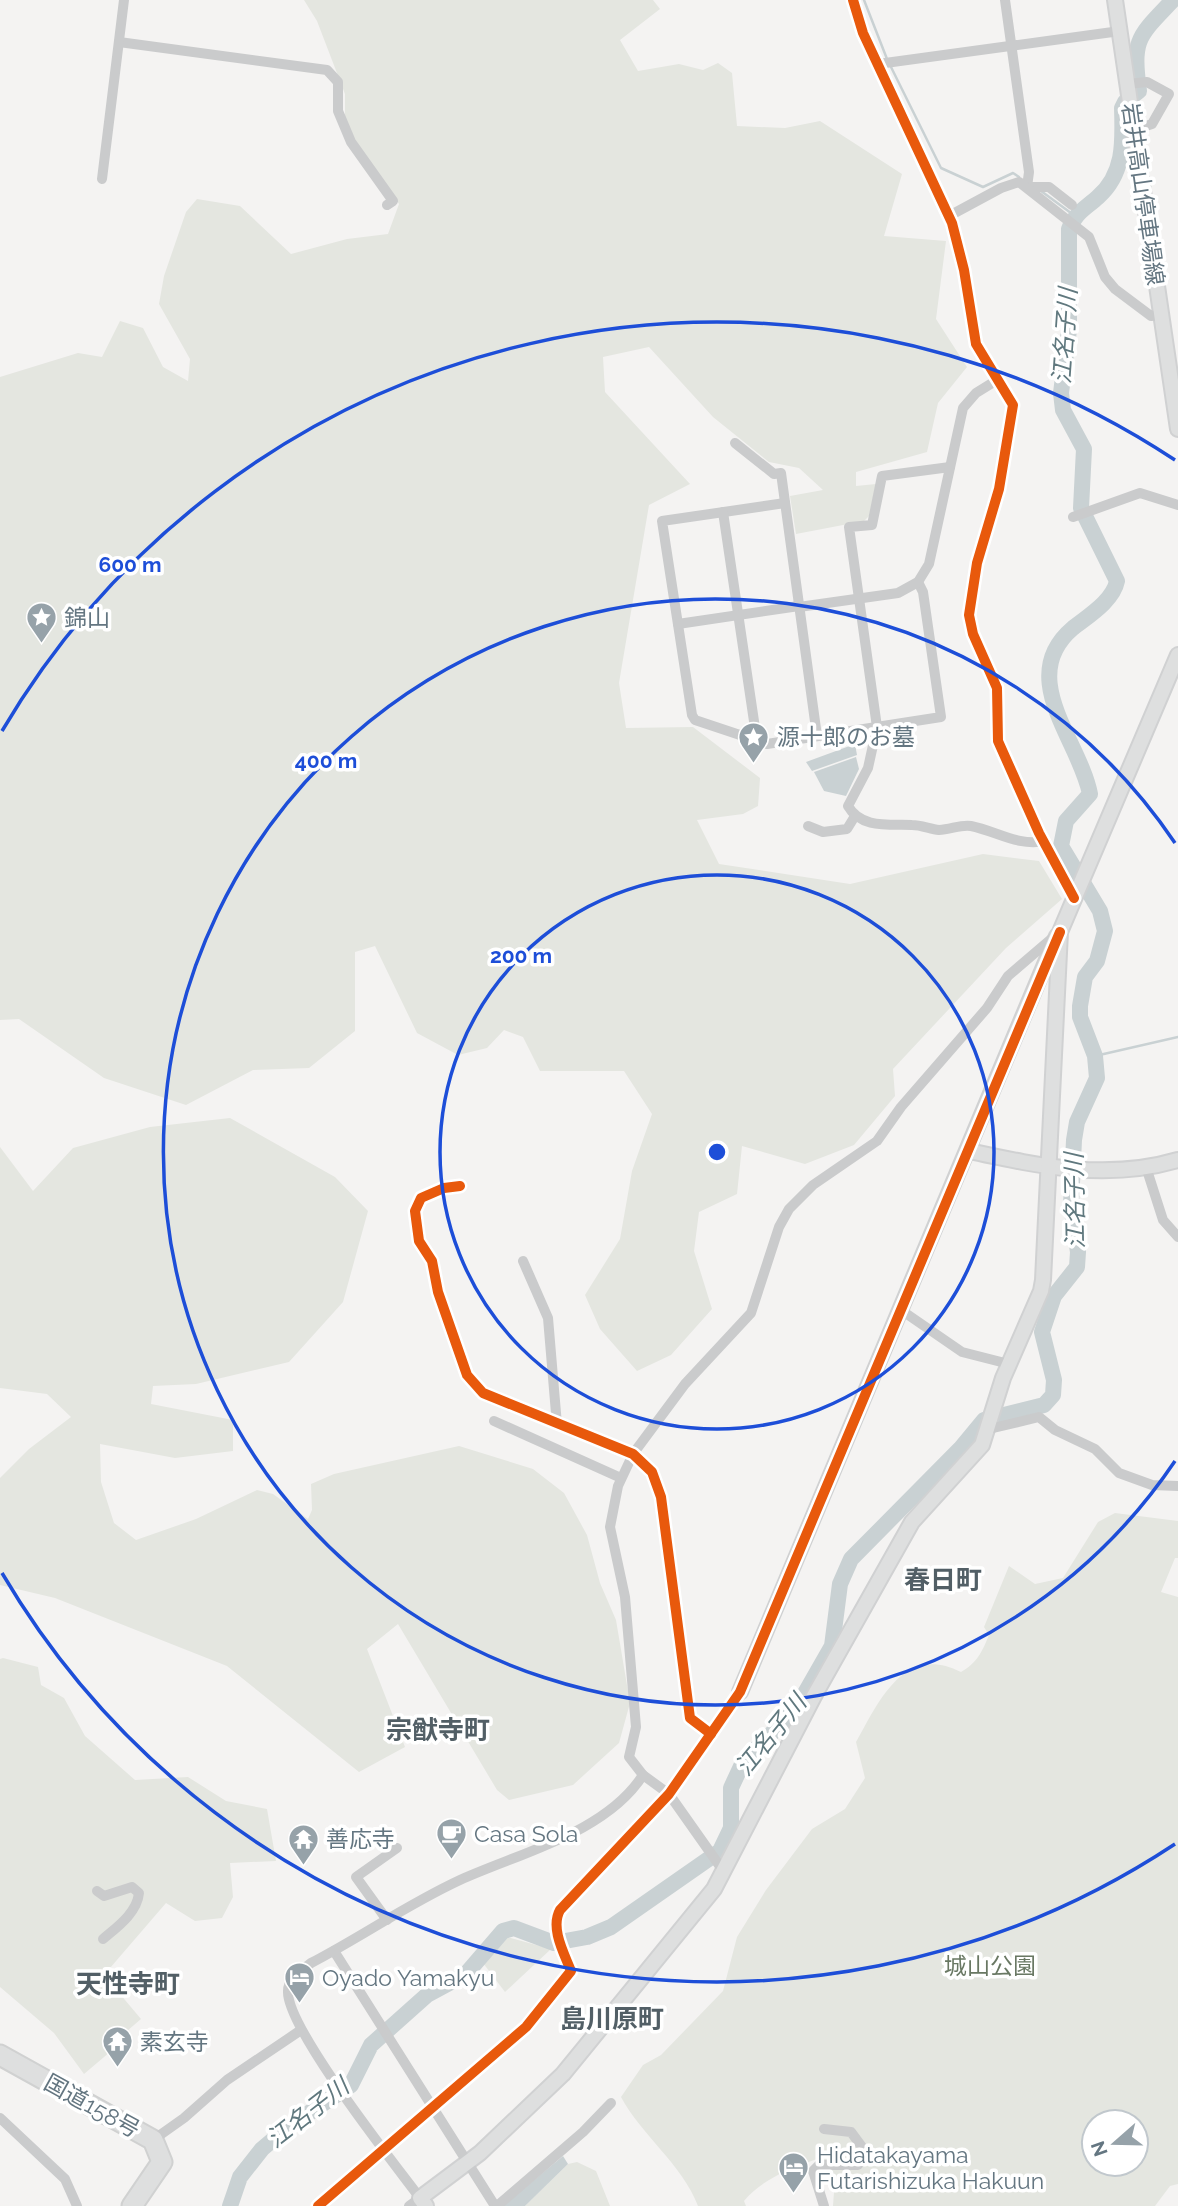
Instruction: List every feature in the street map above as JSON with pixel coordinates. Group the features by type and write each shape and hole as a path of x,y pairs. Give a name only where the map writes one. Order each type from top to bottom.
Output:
{"highway":[{"name":"国道158号","path":"0,2055 153,2140 160,2151 162,2162 132,2206"}],"main road":[{"name":"岩井高山停車場線","path":"1115,0 1178,429"},
{"path":"740,1692 1178,655"},
{"path":"418,2203 510,2126 569,2067 680,1933 716,1861 814,1696 912,1522 976,1452 989,1428 1009,1364 1041,1291 1060,932"},
{"path":"969,1151 1048,1168 1085,1171 1146,1167 1178,1160"}],"street":[{"path":"102,179 124,0"},
{"path":"853,0 863,33 885,64 949,216 964,270 976,344 996,380 1011,399 1013,414 994,514 977,563 969,615 973,634 997,688 998,741 1045,841 1076,896"},
{"path":"1004,0 1029,172 1027,187"},
{"path":"885,64 1120,31"},
{"path":"120,42 327,70 340,89 338,111 351,142 393,201 387,205"},
{"path":"1128,85 1143,81 1167,92 1169,97 1152,124 1134,130"},
{"path":"949,216 1019,182 1089,237 1105,277 1115,289 1151,316 1161,315"},
{"path":"1027,187 1049,187 1072,205"},
{"path":"678,624 898,593 918,582 929,564 964,408 971,398 996,380"},
{"path":"735,443 775,474 781,474 817,736"},
{"path":"950,467 883,476 872,524 849,527 877,727 867,768 848,806 855,816 889,827 912,825 940,830 970,825 1004,838 1031,843 1045,841"},
{"path":"1074,517 1140,493 1178,505"},
{"path":"785,503 662,521 693,718 767,744 941,717 923,592 918,582"},
{"path":"723,512 755,729 754,739"},
{"path":"808,826 823,832 847,829 855,816"},
{"path":"716,1861 669,1794 632,1764 629,1752 636,1727 625,1597 610,1527 621,1478 633,1454 685,1384 751,1313 779,1227 789,1209 813,1185 877,1141 901,1107 987,1008 1008,976 1060,932"},
{"path":"1146,1167 1163,1220 1178,1237"},
{"path":"460,1186 444,1188 421,1198 415,1216 419,1241 432,1261 438,1292 467,1375 483,1393 633,1454 650,1468 660,1492 690,1718 711,1734"},
{"path":"523,1261 548,1318 557,1425"},
{"path":"901,1310 962,1352 1009,1364"},
{"path":"989,1428 1039,1417 1055,1430 1095,1449 1119,1473 1152,1485 1178,1486"},
{"path":"494,1421 621,1478"},
{"path":"318,2206 526,2027 571,1971 558,1935 556,1918 560,1910 669,1794 740,1692"},
{"path":"418,2203 301,2030 290,2006 289,1985 294,1976 311,1964 460,1880 570,1834 621,1801 643,1775"},
{"path":"387,1920 356,1877 397,1847"},
{"path":"97,1891 104,1896 132,1887 139,1893 138,1902 124,1920 103,1939"},
{"path":"334,1951 496,2206 583,2132 611,2103"},
{"path":"153,2140 184,2118 227,2080 301,2030"},
{"path":"0,2118 65,2179 77,2206"},
{"path":"824,2129 851,2132 865,2151 858,2165 819,2165 813,2171 824,2206"}],"green space":[{"path":"304,0 653,0 660,9 620,40 638,71 679,64 703,70 718,63 732,73 737,126 785,128 820,121 902,174 884,236 946,241 936,319 967,367 938,403 927,452 856,472 856,486 876,484 869,516 864,521 796,534 790,496 823,490 799,468 769,462 713,417 649,347 603,357 605,392 690,484 649,505 619,683 626,728 693,727 760,778 758,806 743,814 697,820 719,864 850,884 983,854 1039,861 1062,899 1006,948 893,1069 895,1096 854,1145 805,1164 742,1146 737,1194 699,1212 694,1251 712,1309 671,1355 637,1371 600,1329 585,1295 620,1239 632,1171 652,1114 624,1071 540,1071 523,1037 504,1030 487,1048 458,1055 417,1033 375,946 355,952 355,1031 309,1068 253,1070 186,1105 104,1078 19,1019 0,1020 0,377 78,353 102,357 120,321 143,328 163,367 188,381 190,359 159,304 164,276 186,212 197,199 240,206 291,254 347,239 388,234 399,204 345,125 345,94 317,21"},
{"path":"230,1118 335,1177 368,1211 343,1302 289,1362 196,1384 153,1386 151,1404 233,1420 233,1451 175,1458 100,1444 101,1482 114,1523 136,1540 196,1519 257,1490 273,1494 308,1519 312,1510 311,1484 334,1474 459,1446 533,1469 564,1493 587,1535 600,1583 616,1620 630,1703 619,1743 573,1785 509,1800 497,1790 398,1624 367,1649 405,1747 359,1772 227,1666 55,1598 0,1585 0,1478 29,1449 71,1417 47,1394 0,1388 0,1147 33,1191 73,1148 150,1127"},
{"name":"城山公園","path":"1115,1513 1178,1521 1178,1558 1175,1558 1161,1592 1178,1597 1178,2184 1170,2186 1155,2206 833,2206 834,2192 821,2172 820,2158 769,2180 751,2193 744,2201 746,2206 698,2206 682,2177 621,2097 643,2065 661,2055 723,1991 737,1937 766,1890 812,1829 845,1809 865,1778 856,1742 884,1694 909,1671 924,1665 941,1665 961,1672 975,1661 989,1635 984,1627 1009,1566 1035,1584 1063,1578 1098,1522"},
{"path":"0,1659 38,1667 41,1685 64,1698 85,1736 135,1780 188,1777 226,1801 267,1809 276,1861 230,1863 233,1897 222,1918 195,1921 166,1903 104,1975 141,2019 127,2031 130,2035 84,2074 54,2033 0,1987"},
{"path":"507,1937 551,1949 505,1992 483,1963 496,1944"},
{"path":"577,2162 596,2171 610,2206 525,2206 568,2164"}],"shaded area":[{"path":"855,744 857,755 812,771 806,762"},
{"path":"856,757 859,769 846,796 824,791 814,772"},
{"path":"563,2156 568,2164 525,2206 503,2206"}],"waterway":[{"path":"864,0 887,59"},
{"name":"江名子川","path":"230,2206 240,2177 262,2149 288,2127 351,2085 371,2045 427,1995 466,1974 503,1931 514,1928 554,1943 587,1937 611,1927 720,1851 731,1828 731,1788 743,1762 796,1709 832,1646 840,1584 851,1559 960,1449 984,1420 1044,1405 1053,1395 1054,1380 1042,1332 1054,1296 1077,1267 1078,1252 1071,1205 1074,1140 1077,1122 1097,1078 1095,1056 1080,1017 1080,1006 1085,977 1097,961 1105,931 1100,911 1061,846 1066,821 1090,794 1056,709 1050,688 1050,667 1057,647 1073,628 1111,595 1117,581 1081,508 1084,449 1063,410 1061,393 1069,330 1069,229 1078,215 1107,188 1118,167 1122,144 1122,108 1125,102 1139,91 1137,49 1145,31 1173,0"},
{"path":"890,65 941,168 983,187 1013,173 1019,177"},
{"path":"1041,191 1075,216"},
{"path":"1095,1056 1178,1037"}],"cycle path":[{"path":"853,0 863,33 952,223 964,270 976,344 1013,405 999,489 977,563 969,615 973,634 997,688 998,741 1039,833 1074,898"},
{"path":"318,2206 526,2027 571,1971 557,1932 560,1910 669,1794 740,1692 1060,932"},
{"path":"460,1186 444,1188 421,1198 415,1211 419,1241 432,1261 438,1292 467,1375 483,1393 633,1454 652,1472 661,1497 690,1718 711,1734"}],"place":[{"name":"錦山","path":"41,645"},
{"name":"源十郎のお墓","path":"754,764"},
{"name":"Casa Sola","path":"451,1861"},
{"name":"善応寺","path":"303,1866"},
{"name":"Oyado Yamakyu","path":"299,2005"},
{"name":"素玄寺","path":"117,2069"},
{"name":"Hidatakayama Futarishizuka Hakuun","path":"794,2195"}],"district":[{"name":"春日町","path":"943,1580"},
{"name":"宗猷寺町","path":"438,1730"},
{"name":"天性寺町","path":"128,1984"},
{"name":"島川原町","path":"612,2019"}]}
